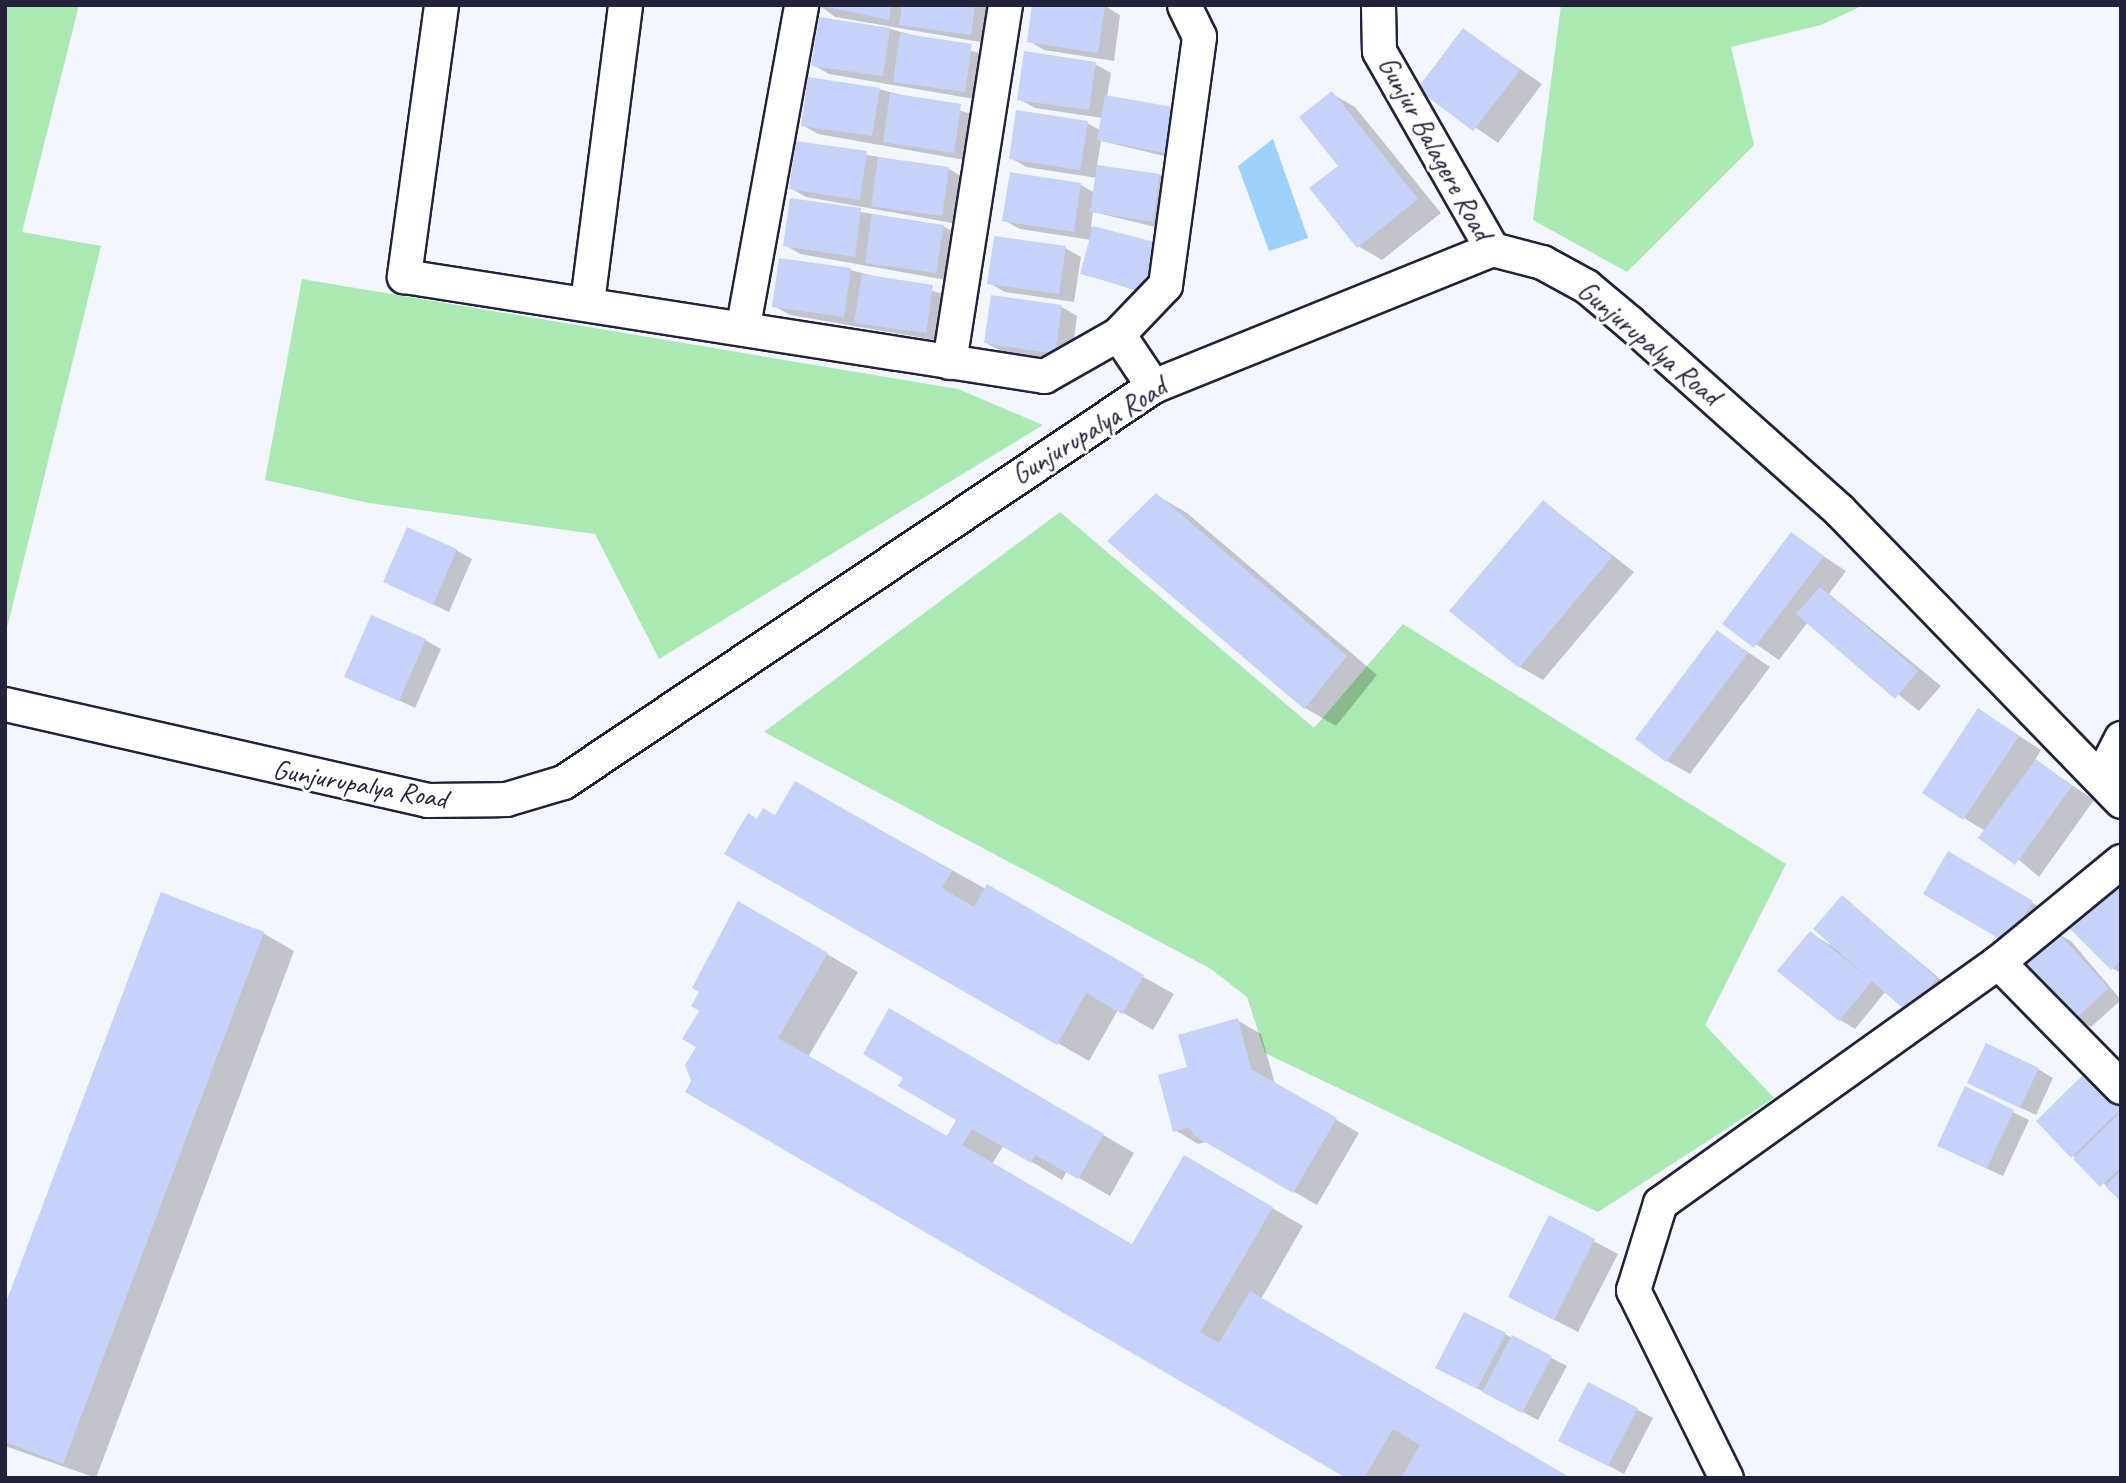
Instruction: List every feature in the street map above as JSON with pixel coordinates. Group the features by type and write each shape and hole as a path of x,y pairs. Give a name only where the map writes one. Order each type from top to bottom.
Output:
{"street":[{"path":"441,5 404,275 743,326 1044,376 1118,334 1165,285 1199,36 1184,5"},
{"path":"587,302 625,5"},
{"path":"743,326 801,5"},
{"path":"949,362 1005,5"},
{"name":"Gunjur Balagere Road","path":"1378,5 1379,51 1492,249"},
{"name":"Gunjurupalya Road","path":"5,704 414,798 454,803 506,799 563,782 1153,386 1492,249 1542,262 1586,286 1630,323 1839,510 2111,789"},
{"path":"1118,334 1153,386"},
{"path":"2111,789 2121,738"},
{"path":"1726,1478 1633,1290 1660,1203 1998,962 2121,861"},
{"path":"1998,962 2121,1087"}],"green space":[{"path":"5,5 79,5 22,232 101,246 5,636"},
{"path":"1561,5 1864,5 1821,25 1731,47 1754,145 1627,272 1533,220"},
{"path":"302,279 958,389 1043,425 659,659 595,534 369,503 265,480"},
{"path":"1060,512 1314,728 1403,624 1786,864 1705,1025 1774,1098 1598,1212 1265,1053 1247,997 1211,969 764,732"}],"water":[{"path":"1273,139 1308,238 1269,251 1238,166"}],"building":[{"path":"818,5 891,5 889,20"},
{"path":"902,5 975,5 971,35 899,25"},
{"path":"1032,5 1105,5 1098,53 1027,42"},
{"path":"819,17 890,28 883,76 811,66"},
{"path":"1463,28 1520,70 1473,131 1417,89"},
{"path":"900,33 972,44 965,92 893,82"},
{"path":"1024,51 1096,62 1089,110 1017,100"},
{"path":"808,77 880,88 872,136 801,126"},
{"path":"1332,91 1418,199 1357,248 1309,188 1338,166 1299,117"},
{"path":"890,93 961,104 954,153 883,142"},
{"path":"1105,95 1173,107 1165,153 1097,140"},
{"path":"1016,110 1088,121 1080,170 1009,159"},
{"path":"796,141 867,151 860,200 789,189"},
{"path":"878,157 949,167 942,216 871,206"},
{"path":"1097,165 1160,174 1153,222 1090,212"},
{"path":"1010,172 1081,183 1074,232 1002,221"},
{"path":"790,198 861,208 855,257 783,246"},
{"path":"872,214 944,225 936,273 865,263"},
{"path":"1093,226 1162,244 1149,293 1080,274"},
{"path":"994,236 1066,246 1059,294 987,284"},
{"path":"779,258 851,268 844,317 772,307"},
{"path":"862,274 933,285 926,333 854,323"},
{"path":"991,295 1062,305 1055,354 984,343"},
{"path":"1156,493 1347,656 1304,709 1107,541"},
{"path":"1543,500 1612,557 1519,668 1449,611"},
{"path":"407,527 457,549 433,605 383,582"},
{"path":"1791,532 1824,556 1754,648 1722,624"},
{"path":"1820,587 1918,671 1895,699 1796,614"},
{"path":"371,615 426,639 399,701 344,677"},
{"path":"1717,630 1748,653 1666,762 1635,739"},
{"path":"1978,708 2019,736 1963,820 1922,793"},
{"path":"2036,759 2072,786 2015,865 1978,838"},
{"path":"795,781 952,871 942,888 974,907 987,884 1144,975 1122,1014 1086,993 1057,1045 724,854 748,813 757,819 763,808 775,815"},
{"path":"1948,851 2033,901 2008,944 1923,894"},
{"path":"2114,877 2121,884 2121,960 2111,970 2066,925"},
{"path":"161,892 264,932 63,1464 5,1442 5,1305"},
{"path":"1842,895 1937,978 1908,1013 1813,929"},
{"path":"738,901 828,953 778,1038 947,1136 956,1120 898,1086 903,1078 863,1054 889,1008 1104,1134 1078,1179 1035,1155 1031,1163 972,1129 962,1145 1132,1244 1184,1155 1273,1207 1200,1332 1219,1343 1250,1291 1571,1478 1401,1478 1420,1445 1393,1429 1364,1478 1346,1478 685,1092 691,1081 685,1065 696,1047 682,1039 699,1011 691,1006 699,992 692,988"},
{"path":"2055,930 2109,988 2074,1020 2021,962"},
{"path":"1810,931 1872,981 1839,1021 1777,971"},
{"path":"1238,1018 1251,1069 1337,1118 1293,1193 1193,1135 1190,1127 1173,1132 1158,1075 1187,1067 1178,1035"},
{"path":"1986,1043 2039,1068 2020,1108 1967,1083"},
{"path":"2092,1066 2121,1096 2121,1109 2071,1158 2036,1121"},
{"path":"1965,1086 2014,1110 1987,1168 1937,1146"},
{"path":"2121,1112 2121,1167 2100,1187 2073,1159"},
{"path":"2121,1171 2121,1202 2105,1186"},
{"path":"1549,1215 1595,1239 1554,1320 1508,1297"},
{"path":"1464,1312 1506,1333 1477,1389 1435,1368"},
{"path":"1512,1335 1552,1356 1522,1413 1482,1392"},
{"path":"1588,1382 1638,1408 1608,1466 1558,1441"}]}
